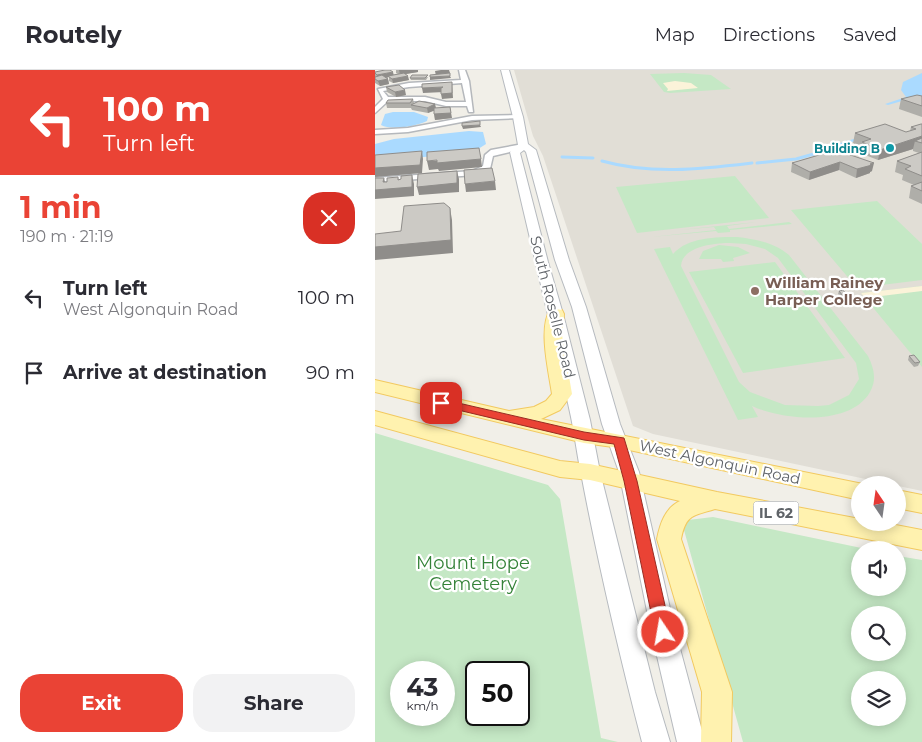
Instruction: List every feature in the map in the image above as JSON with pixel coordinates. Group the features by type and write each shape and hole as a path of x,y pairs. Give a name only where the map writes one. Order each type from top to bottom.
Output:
{"main road":[{"name":"South Roselle Road","path":"505,70 518,117 523,146"},
{"name":"South Roselle Road","path":"523,146 515,152 541,262 556,314 584,436 590,472 642,692 656,742"},
{"name":"South Roselle Road","path":"523,146 531,150 563,260 579,306 611,424 619,441 631,481 671,670 691,742"},
{"path":"505,418 544,411 554,406 562,394 553,335 556,314"},
{"name":"West Algonquin Road","path":"375,386 584,436 619,441 851,489"},
{"name":"IL 62","path":"375,418 560,469 590,472 717,501 922,540"},
{"path":"716,742 717,692 669,539 672,522 680,511 685,508 717,501"},
{"path":"906,501 922,504"}],"street":[{"path":"462,70 466,80 472,118"},
{"path":"378,88 466,80"},
{"path":"378,88 386,99"},
{"path":"375,111 386,99 425,99 446,104 470,104"},
{"path":"375,132 408,130 472,118 518,117"},
{"path":"375,180 473,173 487,167 489,155 494,152 523,146"}],"shaded area":[{"name":"William Rainey Harper College","path":"514,70 922,70 922,491 906,488 906,476 851,476 653,434 633,426 543,156 533,136"}],"green space":[{"path":"684,73 711,75 731,89 664,92 650,74"},
{"path":"735,176 769,218 637,233 616,187"},
{"path":"877,201 922,244 922,280 857,288 791,210"},
{"path":"757,222 727,226 729,229 789,222 792,224 730,230 730,232 718,233 716,231 651,237 716,230 714,227 679,230"},
{"path":"737,237 764,242 777,247 789,255 868,356 874,378 870,392 860,403 847,411 832,416 815,417 780,415 752,406 758,417 738,420 654,249 670,247 673,254 679,248 694,241","holes":["724,243 746,244 765,249 778,258 856,363 859,379 849,395 829,405 785,405 750,392 739,382 681,266 687,254 701,247"]},
{"path":"719,245 738,247 750,253 733,258 734,261 723,262 721,259 699,259 703,251"},
{"path":"775,262 845,358 743,373 689,272"},
{"path":"922,286 922,367 861,293"},
{"name":"Mount Hope Cemetery","path":"375,433 548,485 560,499 601,738 618,742 375,742"},
{"path":"713,517 851,546 851,596 906,596 906,557 922,560 922,742 743,742 684,530 688,520"}],"sand":[{"path":"675,81 691,83 698,88 667,91 668,89 663,83"},
{"path":"922,286 922,291 865,298 861,293"}],"water":[{"path":"922,73 922,102 909,99 888,105 885,104 906,97 901,90 903,82"},
{"path":"414,112 428,117 427,121 417,125 391,128 381,125 385,114"},
{"path":"469,131 483,132 486,144 472,153 375,161 375,144 394,139"}],"building":[{"path":"385,70 393,72 377,75 375,73 375,72"},
{"path":"404,73 408,76 392,79 388,76"},
{"path":"450,73 450,76 430,77 430,75"},
{"path":"382,75 388,79 378,81 375,79 375,77"},
{"path":"412,75 428,75 425,78 410,78"},
{"path":"452,82 452,93 441,94 441,88 443,87 422,88 422,84"},
{"path":"399,85 405,90 395,92 386,87"},
{"path":"917,95 922,96 922,106 901,99"},
{"path":"413,99 410,103 386,103 388,100"},
{"path":"419,101 435,104 427,108 411,105"},
{"path":"450,107 451,113 434,114 434,108"},
{"path":"480,121 480,125 462,126 462,123"},
{"path":"885,124 906,132 916,129 911,127 922,124 922,136 880,150 862,142 871,139 855,133"},
{"path":"922,138 922,143 915,141"},
{"path":"479,148 481,159 437,163 437,160 427,161 427,152"},
{"path":"836,150 874,163 857,169 840,162 810,172 792,163"},
{"path":"422,151 420,165 375,168 375,155"},
{"path":"922,152 922,176 905,169 911,166 897,161"},
{"path":"492,168 495,181 465,184 464,170"},
{"path":"457,171 457,183 417,187 418,174"},
{"path":"412,175 412,187 375,190 375,178 384,178 383,182 387,182 387,178 398,177 398,180 401,179 401,176"},
{"path":"922,182 922,191 911,186"},
{"path":"444,203 450,208 451,240 375,247 375,234 401,231 404,206"},
{"path":"843,290 852,301 848,302 839,291"},
{"path":"914,355 920,362 915,363 909,356"}],"waterway":[{"path":"838,145 858,139"},
{"path":"757,163 796,159 828,150"},
{"path":"562,157 593,158"},
{"path":"602,161 639,168 677,170 752,163"}],"place":[{"name":"Building B","path":"890,148"},
{"name":"William Rainey Harper College","path":"755,291"}],"route":[{"path":"441,403 584,436 619,441 631,481 663,632"}]}
